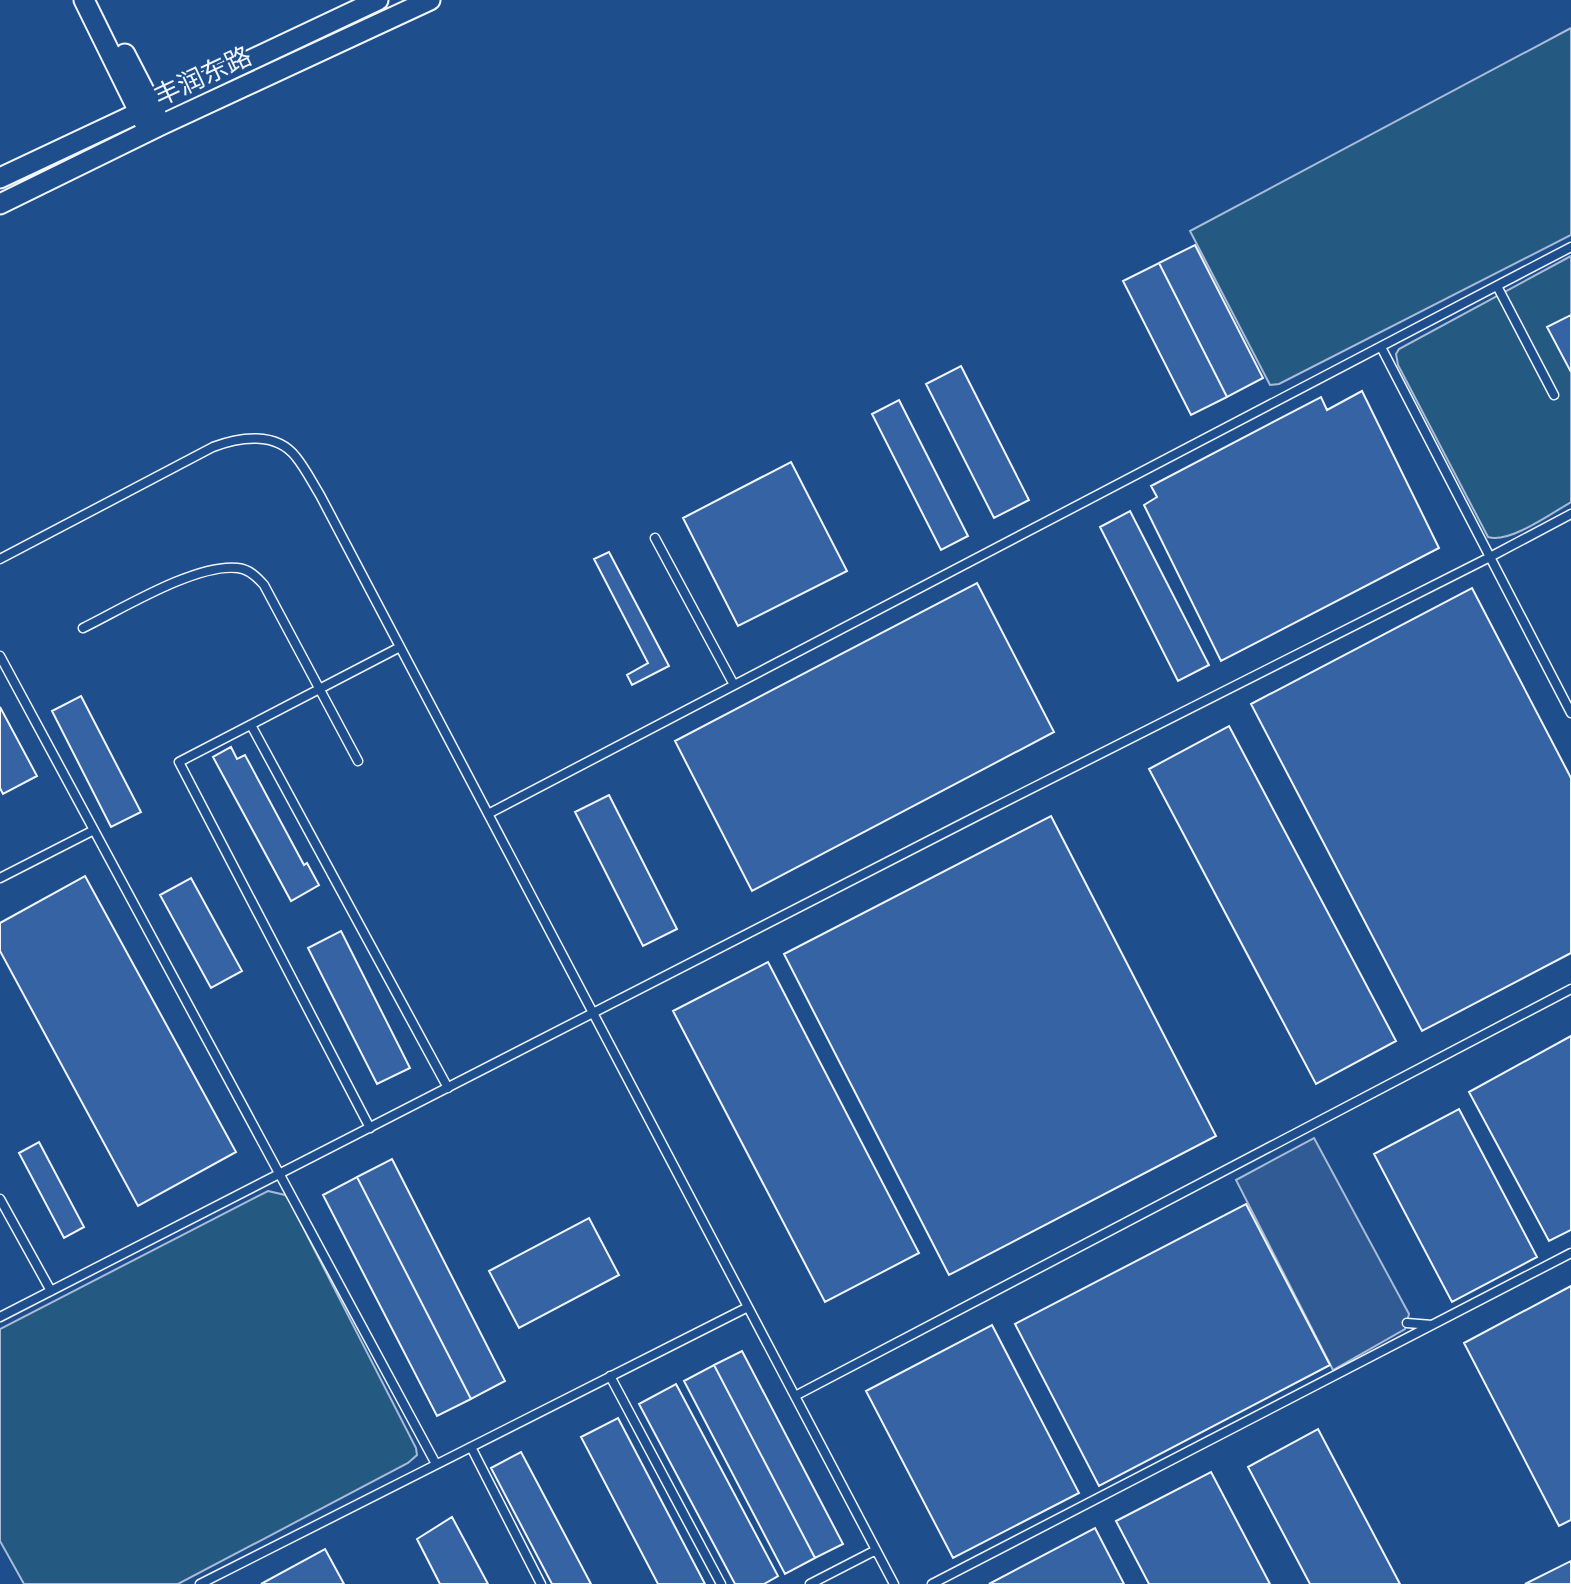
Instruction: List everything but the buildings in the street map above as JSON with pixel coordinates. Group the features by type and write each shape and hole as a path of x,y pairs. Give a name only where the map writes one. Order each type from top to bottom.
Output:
{"street":[{"path":"84,0 155,128"},
{"path":"98,0 145,108"},
{"name":"丰润东路","path":"0,178 378,0"},
{"name":"丰润东路","path":"0,204 155,128 430,0"}],"lane":[{"path":"488,814 1571,247"},
{"path":"1497,286 1554,395"},
{"path":"1381,346 1571,713"},
{"path":"0,559 213,447 244,438 271,441 284,446 295,455 320,495 894,1584"},
{"path":"0,1317 1571,514"},
{"path":"655,538 734,685"},
{"path":"83,628 200,572 227,568 246,569 264,585 358,761"},
{"path":"370,1128 179,762 400,647"},
{"path":"0,656 436,1464"},
{"path":"251,724 448,1088"},
{"path":"0,878 94,830"},
{"path":"795,1396 1571,989"},
{"path":"0,1199 51,1291"},
{"path":"932,1584 1571,1254"},
{"path":"200,1584 748,1307"},
{"path":"1407,1323 1432,1325"},
{"path":"610,1376 721,1584"},
{"path":"471,1447 541,1584"},
{"path":"810,1584 876,1549"}],"shaded area":[{"path":"1571,28 1571,235 1279,384 1270,385 1190,231"},
{"path":"1571,256 1571,502 1518,532 1497,538 1488,537 1398,365 1396,354 1399,349"},
{"path":"1314,1138 1409,1314 1405,1329 1333,1370 1236,1180"},
{"path":"268,1191 285,1195 289,1200 416,1448 417,1455 408,1463 178,1584 24,1584 0,1541 0,1329"}]}
